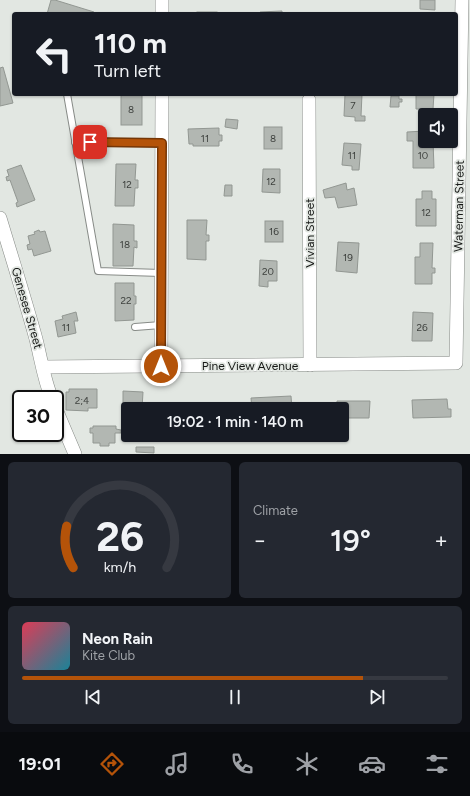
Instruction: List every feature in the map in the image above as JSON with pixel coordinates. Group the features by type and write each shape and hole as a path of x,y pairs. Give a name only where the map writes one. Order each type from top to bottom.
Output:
{"street":[{"path":"162,0 162,12"},
{"name":"Waterman Street","path":"456,363 462,0"},
{"path":"161,366 162,96"},
{"name":"Vivian Street","path":"309,100 310,365"},
{"name":"Genesee Street","path":"0,218 44,367 48,390"},
{"name":"Pine View Avenue","path":"44,367 456,363"},
{"path":"64,428 75,454"}],"lane":[{"path":"67,96 98,271 161,273"},
{"path":"75,142 162,143"},
{"path":"135,327 161,326"}],"building":[{"path":"51,0 55,0 94,12 48,12"},
{"path":"420,0 435,0 435,10 420,9"},
{"path":"282,11 282,12 260,12"},
{"path":"3,67 13,103 0,106 0,68"},
{"path":"121,96 142,96 142,125 121,125"},
{"path":"345,96 362,96 361,116 365,116 365,121 355,121 355,117 344,116"},
{"path":"391,96 399,96 399,99 402,99 402,102 399,102 399,107 390,107"},
{"path":"416,96 434,96 433,108 416,109"},
{"path":"226,119 238,120 237,129 225,127"},
{"path":"264,127 282,127 282,149 264,149"},
{"path":"219,128 219,135 222,135 222,141 219,141 219,146 193,146 193,144 189,144 188,129"},
{"path":"418,131 418,148 433,148 434,168 413,168 413,141 407,141 407,132"},
{"path":"344,143 361,144 359,170 352,170 352,166 342,165"},
{"path":"116,164 136,164 135,180 138,180 138,188 135,188 134,206 115,206"},
{"path":"21,165 35,200 17,207 16,203 18,202 10,180 7,181 6,177 9,176 7,170"},
{"path":"263,169 280,169 280,193 262,192"},
{"path":"346,183 347,190 354,188 357,205 338,208 335,197 325,198 323,190"},
{"path":"225,185 232,185 232,196 224,196"},
{"path":"422,191 432,191 432,199 436,199 436,226 416,226 416,199 422,199"},
{"path":"187,220 207,220 206,235 209,235 209,241 206,241 206,260 187,259"},
{"path":"265,221 283,221 283,242 265,242"},
{"path":"113,224 134,225 134,241 137,241 137,248 134,247 133,266 113,266"},
{"path":"39,230 40,232 45,231 51,251 34,256 32,249 28,250 27,245 30,244 28,236 35,234 34,232"},
{"path":"338,242 359,243 357,273 336,271"},
{"path":"420,243 433,243 432,268 435,268 435,273 432,273 432,284 415,284 415,257 420,257"},
{"path":"260,260 277,261 277,281 268,281 268,287 259,286"},
{"path":"115,283 134,283 134,296 136,296 136,304 134,304 134,320 115,321"},
{"path":"76,312 78,321 74,321 76,333 58,337 55,321 63,319 62,316"},
{"path":"413,312 433,313 432,341 412,341"},
{"path":"69,389 97,389 97,408 88,408 88,411 66,410 66,392 69,392"},
{"path":"123,391 143,392 142,402 123,402"},
{"path":"291,396 291,402 251,402 251,398"},
{"path":"447,399 448,409 451,409 451,417 413,418 412,400"},
{"path":"370,401 369,418 349,418 349,402 337,402"},
{"path":"93,426 116,426 116,429 121,430 121,433 115,433 115,443 109,443 109,446 100,446 100,443 93,443 93,433 90,433 90,428 93,428"},
{"path":"136,447 154,447 154,453 136,452"}],"route":[{"path":"90,142 162,143 161,366"}]}
